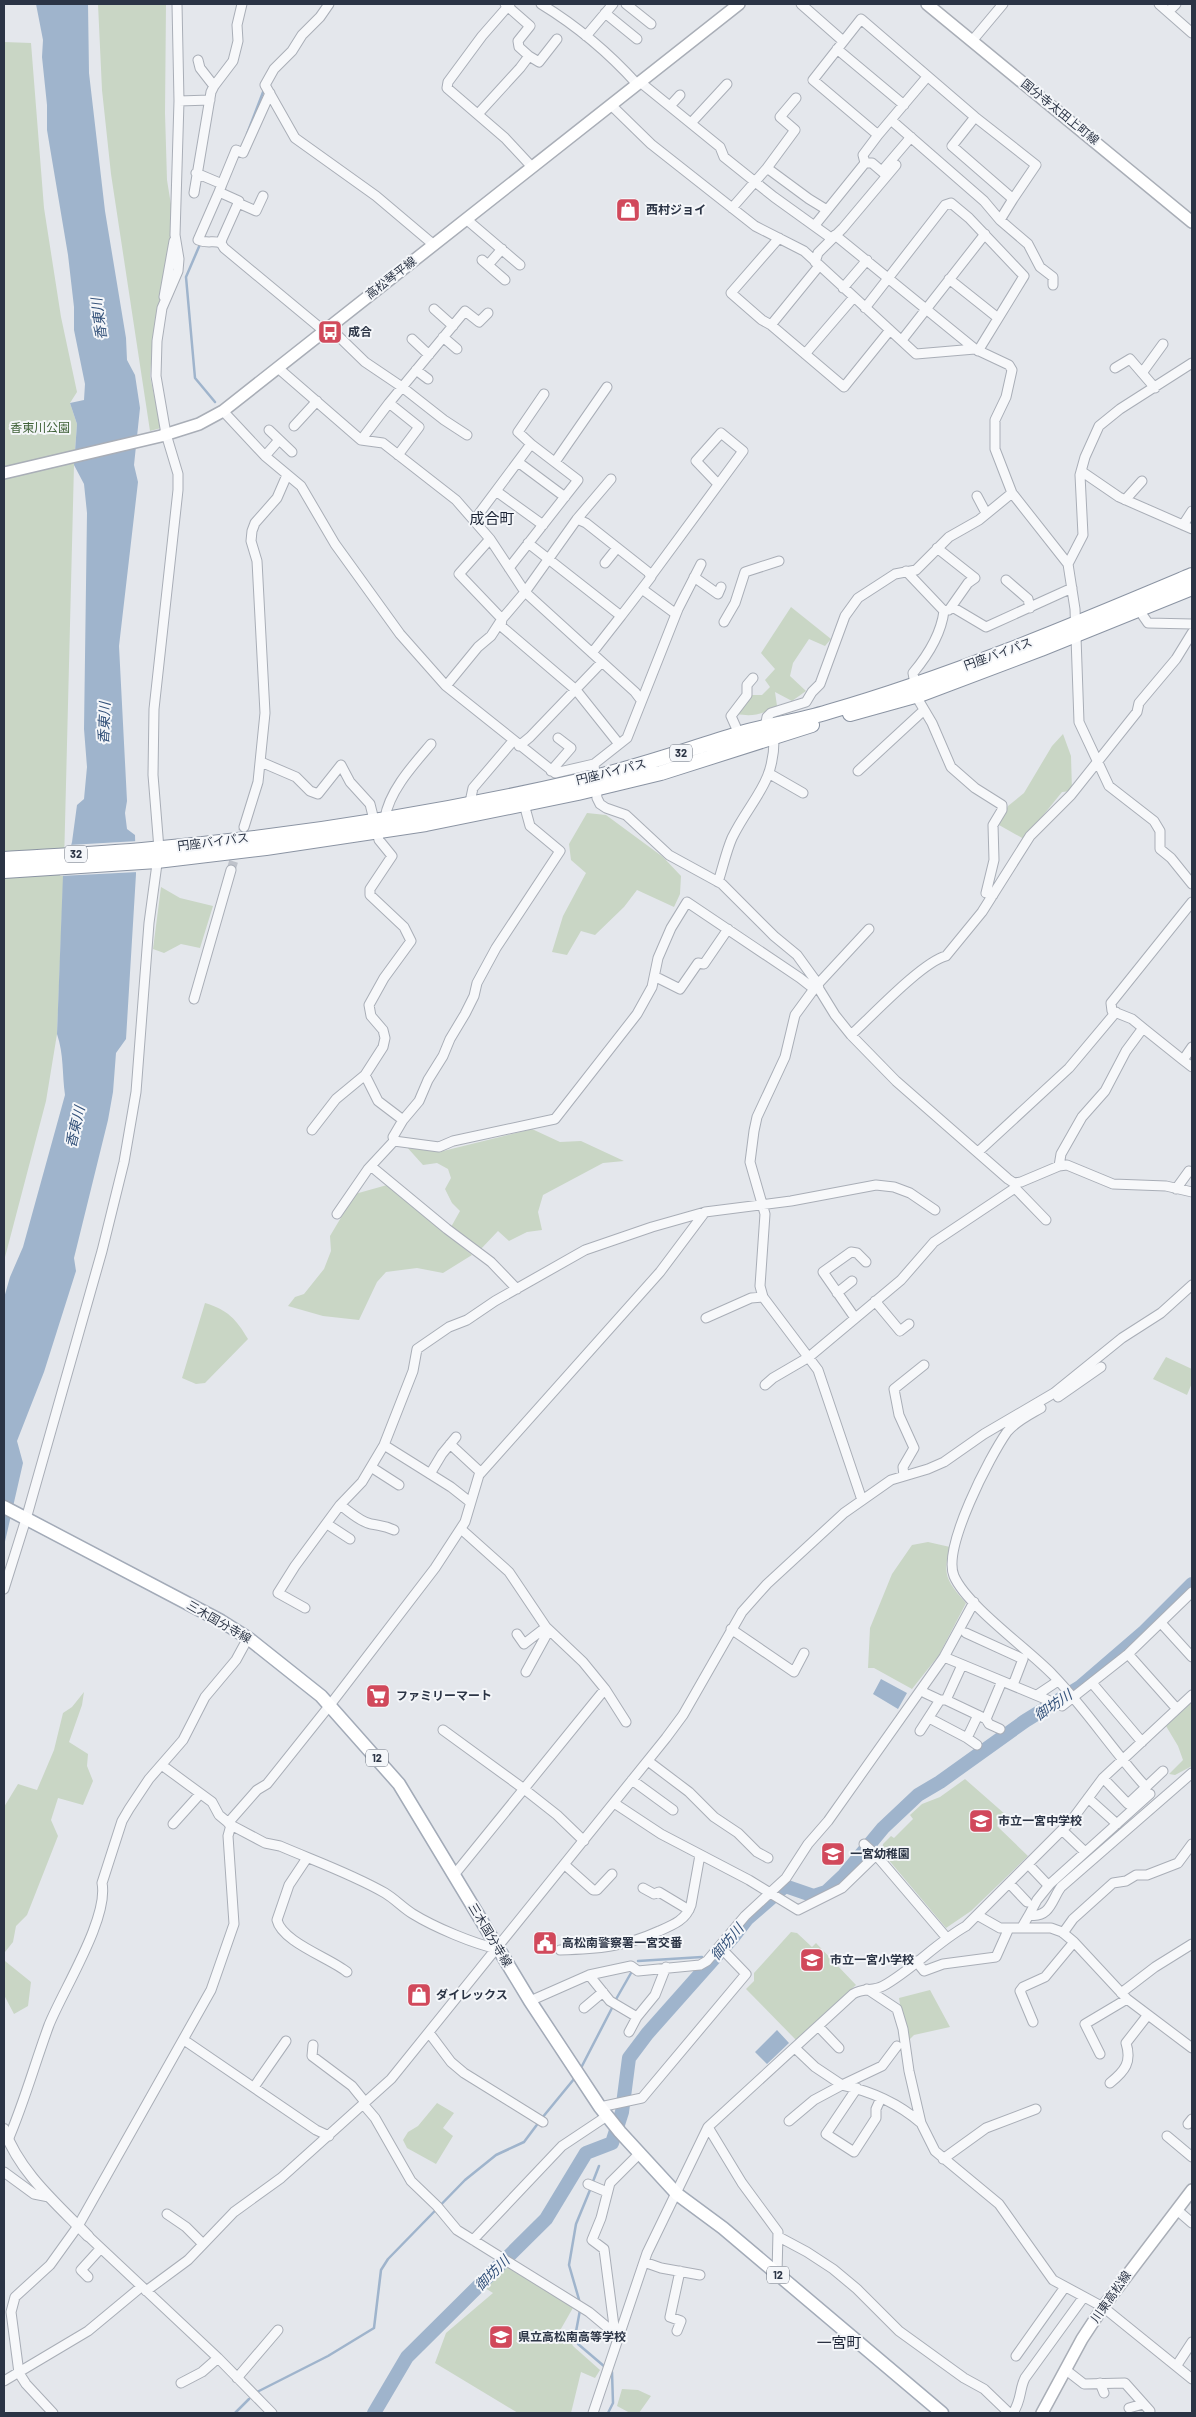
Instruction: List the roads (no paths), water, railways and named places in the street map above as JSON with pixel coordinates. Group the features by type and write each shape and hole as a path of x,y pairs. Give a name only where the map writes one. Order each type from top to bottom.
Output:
{"highway":[{"name":"円座バイパス","path":"1076,630 1192,575"},
{"name":"円座バイパス","path":"4,871 153,855 267,836 524,804 595,777 661,773 769,732 826,713 916,690 1076,630 1139,610 1192,588"},
{"name":"円座バイパス","path":"378,823 595,777 658,761 739,734 769,732"},
{"name":"円座バイパス","path":"4,859 153,855"}],"main road":[{"name":"高松琴平線","path":"4,473 163,435 199,424 223,412 738,4"},
{"name":"国分寺太田上町線","path":"927,4 1192,222"},
{"name":"三木国分寺線","path":"4,1508 221,1621 248,1638 284,1665 330,1705 399,1784 530,2001 610,2119 677,2194 777,2274 942,2413"},
{"name":"川東高松線","path":"1042,2413 1103,2307 1192,2190"}],"street":[{"path":"4,1589 85,1314 124,1162 136,1092 153,855 154,709 178,490 178,474 163,435 156,376 157,341 162,308 178,271 179,259 175,236 179,101 177,4"},
{"path":"194,192 210,100 214,86 233,61 238,41 236,25 242,4"},
{"path":"330,4 302,35 292,51 274,69 243,153 236,150 221,190 198,240 221,243 234,258 327,329 365,362 402,386 444,420 468,435"},
{"path":"542,4 614,58 639,83 720,147 724,156 774,197 867,260 925,310 976,350 1002,362 1012,370 1006,397 997,412 994,449 1012,493 1068,564 1076,630 1080,722 1109,786 1154,822 1160,831 1160,849 1171,858 1192,884"},
{"path":"586,36 613,4"},
{"path":"626,4 651,24"},
{"path":"801,4 840,45 904,105"},
{"path":"972,41 1003,4"},
{"path":"1159,4 1192,33"},
{"path":"1168,12 1176,4"},
{"path":"532,167 505,138 447,88 448,82 508,5 530,26 518,41 519,47 529,56 539,62 557,39"},
{"path":"605,13 637,39"},
{"path":"878,135 812,80 861,20 975,117 1036,165 1000,220"},
{"path":"478,114 529,56"},
{"path":"198,60 200,68 214,86"},
{"path":"865,163 863,155 927,77"},
{"path":"691,123 726,84"},
{"path":"267,88 295,138 376,196 434,245"},
{"path":"670,106 680,95"},
{"path":"732,208 767,168 796,130 780,117 796,98"},
{"path":"179,101 210,100"},
{"path":"611,105 651,144 755,226 804,251 916,354 976,350"},
{"path":"975,117 952,146 1013,199"},
{"path":"891,120 984,201 1000,220 1033,250 1040,267 1053,277 1053,284"},
{"path":"770,325 817,264 818,253 884,173 910,137"},
{"path":"865,163 872,163 884,173"},
{"path":"815,225 865,163"},
{"path":"884,173 896,165"},
{"path":"767,168 808,199 827,210"},
{"path":"196,173 239,201 238,203 256,211 263,196"},
{"path":"221,243 238,203"},
{"path":"865,308 945,205 951,203 985,234 1024,276 976,350"},
{"path":"466,219 520,265"},
{"path":"902,340 985,234"},
{"path":"779,238 731,293 844,388 890,330"},
{"path":"502,249 485,263 505,280"},
{"path":"843,288 867,260"},
{"path":"949,279 998,318"},
{"path":"805,354 854,297"},
{"path":"434,310 453,326"},
{"path":"361,440 402,386 465,311 479,322 488,313"},
{"path":"443,338 457,349"},
{"path":"412,339 429,354"},
{"path":"1142,373 1163,348"},
{"path":"1115,368 1130,359 1155,388"},
{"path":"1068,564 1083,535 1081,471 1099,426 1120,409 1192,363"},
{"path":"278,368 361,440 378,441 456,500 475,519 525,592 641,700"},
{"path":"416,370 428,379"},
{"path":"555,462 607,387"},
{"path":"509,568 578,480 518,432 544,394"},
{"path":"294,426 317,401"},
{"path":"389,404 419,427 398,455"},
{"path":"223,412 265,456 301,486 335,544 400,634 446,686 474,706 551,771 595,777"},
{"path":"269,430 292,452"},
{"path":"592,653 642,589 743,450 721,433 696,461 718,484"},
{"path":"265,456 280,440"},
{"path":"475,519 531,444"},
{"path":"518,462 565,496"},
{"path":"1081,471 1125,500 1192,529"},
{"path":"244,827 258,782 265,713 257,561 251,541 252,531 255,523 276,498 288,475"},
{"path":"446,686 478,647 491,636 502,619 549,560 577,519 611,479"},
{"path":"1125,500 1142,481"},
{"path":"496,491 542,525"},
{"path":"718,882 732,838 770,774 774,755 767,717 771,713 806,702 820,684 845,616 858,598 885,579 906,571 916,570 949,537 979,520 1012,493"},
{"path":"977,496 986,513"},
{"path":"1183,525 1192,511"},
{"path":"577,519 586,523 651,576"},
{"path":"490,539 459,574 502,619"},
{"path":"528,544 621,616"},
{"path":"605,563 617,548"},
{"path":"937,548 975,578 968,583 946,610 933,645 912,673 923,711 932,724 951,767 975,788 1002,805 1002,810 993,825 994,860 986,892 993,895"},
{"path":"724,622 735,603 745,572 779,561"},
{"path":"701,564 676,614 627,738 619,744 595,777 597,798 606,808 626,815 669,855 722,884 774,936 793,951 851,1036 896,1081 1015,1186 1046,1220"},
{"path":"906,571 946,610"},
{"path":"694,577 718,594 721,587"},
{"path":"1006,580 1028,599 1030,608"},
{"path":"946,610 954,608 986,627 1072,588"},
{"path":"642,589 676,614"},
{"path":"1139,610 1148,623 1192,624"},
{"path":"502,619 501,626 576,690 619,744"},
{"path":"851,1036 920,972 937,958 946,956 993,895 1030,836 1072,795 1137,712 1139,703 1176,659 1192,633"},
{"path":"470,802 473,788 516,743 530,737 602,662"},
{"path":"739,734 731,716 747,695 747,685 753,678"},
{"path":"858,771 923,711"},
{"path":"551,771 570,748 558,738"},
{"path":"378,823 406,773 431,744"},
{"path":"261,762 296,777 310,791 318,794 341,765 350,782 370,804 378,823 379,840 392,856 370,889 370,895 404,927 410,941 369,1005 371,1016 383,1030 385,1038 383,1047 365,1075 336,1099 312,1130"},
{"path":"770,774 803,793"},
{"path":"338,1214 368,1169 394,1142 393,1137 403,1120 419,1101 428,1080 444,1056 450,1039 471,1002 477,983 496,948 560,851 530,826 524,804"},
{"path":"194,999 231,870"},
{"path":"394,1142 439,1146 453,1141 555,1119 637,1014 656,977 658,958 663,944 676,917 687,902 817,988"},
{"path":"1192,902 1111,1004 1112,1010 1132,1019 1192,1067"},
{"path":"862,1500 818,1370 763,1297 760,1286 765,1233 762,1204 750,1162 757,1117 785,1057 795,1015 868,928"},
{"path":"656,977 680,989 698,963 704,964 728,929"},
{"path":"978,1152 1069,1068 1116,1012"},
{"path":"1059,1166 1061,1154 1082,1117 1105,1091 1126,1051 1143,1028"},
{"path":"1182,1060 1192,1047"},
{"path":"365,1075 378,1101 403,1120"},
{"path":"764,1385 809,1357 875,1302 901,1280 934,1242 1015,1186 1059,1166 1068,1166 1113,1184 1192,1192"},
{"path":"372,1167 447,1229 491,1262 517,1289"},
{"path":"1176,1189 1189,1171"},
{"path":"305,1608 278,1593 294,1566 340,1505 362,1482 384,1445 413,1372 417,1349 449,1327 467,1320 495,1301 584,1250 652,1227 705,1212 885,1186 910,1193 935,1210"},
{"path":"53,2413 26,2384 19,2373 11,2312 12,2304 22,2290 50,2265 78,2226 211,1990 234,1924 228,1836 229,1824 257,1790 267,1784 435,1568 468,1515 470,1502 479,1475 660,1272 705,1212"},
{"path":"855,1318 823,1272 851,1252 857,1253 866,1262"},
{"path":"837,1293 852,1280"},
{"path":"4,2381 88,2331 144,2289 178,2269 234,2212 281,2178 391,2079 430,2034 498,1949 683,1714 731,1628 742,1612 767,1584 844,1513 862,1500 891,1480 944,1462 984,1434 1056,1395 1122,1338 1160,1313 1192,1285"},
{"path":"706,1318 751,1298 763,1297"},
{"path":"875,1302 900,1331 909,1324"},
{"path":"904,1476 903,1467 914,1448 899,1415 894,1389 924,1366"},
{"path":"1101,1366 1015,1424 1008,1432 970,1501 952,1559 953,1574 960,1588 1058,1681 1122,1762 1148,1790"},
{"path":"430,1474 453,1440 477,1469"},
{"path":"384,1445 470,1502"},
{"path":"371,1467 399,1485"},
{"path":"340,1505 372,1525 382,1524 394,1530"},
{"path":"327,1524 350,1539"},
{"path":"461,1529 509,1572 547,1629 583,1662 605,1689 626,1722"},
{"path":"946,1658 1062,1706 1070,1696 1092,1682 1128,1654 1191,1595"},
{"path":"530,2001 589,1975 631,1966 638,1971 700,1965 722,1948 745,1916 774,1895 808,1844 828,1821 946,1658 974,1602"},
{"path":"1160,1623 1192,1657"},
{"path":"731,1628 794,1672 804,1653"},
{"path":"517,1634 524,1644 547,1629"},
{"path":"526,1672 547,1629"},
{"path":"966,1633 1023,1659 1012,1685"},
{"path":"8,2140 49,2025 97,1922 104,1890 102,1883 122,1821 139,1792 163,1766 183,1740 206,1697 236,1660 248,1638"},
{"path":"1128,1654 1177,1709"},
{"path":"920,1731 943,1700 962,1665"},
{"path":"967,1738 982,1717 1002,1681"},
{"path":"1037,1695 1058,1681"},
{"path":"1092,1682 1142,1742"},
{"path":"454,1875 605,1689"},
{"path":"926,1694 982,1717 988,1724 1000,1730"},
{"path":"593,2413 617,2335 644,2262 708,2127 853,1994 884,1986 946,1937 966,1926 1062,1830 1103,1778 1192,1695"},
{"path":"929,1718 967,1738 976,1745"},
{"path":"443,1730 524,1789 557,1815 584,1841"},
{"path":"648,1760 689,1792 714,1817 738,1833 757,1852 768,1858"},
{"path":"163,1766 212,1802 219,1815 229,1824 265,1843 280,1846 370,1886 430,1923 498,1949"},
{"path":"1022,1927 1036,1900 1050,1884 1117,1824 1163,1771"},
{"path":"1029,1915 1036,1917 1043,1914 1054,1904 1055,1894 1061,1887 1192,1773"},
{"path":"1103,1778 1128,1804 1148,1790"},
{"path":"632,1780 673,1810"},
{"path":"172,1824 200,1794"},
{"path":"1088,1798 1117,1824"},
{"path":"614,1803 661,1834 798,1910 804,1909 842,1888 874,1853"},
{"path":"1062,1830 1082,1850"},
{"path":"864,1844 874,1853 946,1937"},
{"path":"1063,1933 1073,1919 1113,1883 1126,1882 1136,1874 1147,1875 1178,1864 1192,1844"},
{"path":"560,1950 627,1944 678,1923 689,1910 700,1855"},
{"path":"307,1858 289,1885 277,1920 278,1926 290,1938 347,1972"},
{"path":"1028,1864 1046,1883"},
{"path":"564,1865 594,1890 597,1890 612,1874"},
{"path":"1009,1883 1027,1902"},
{"path":"643,1888 654,1894 659,1892 689,1910"},
{"path":"977,1915 1000,1928 1050,1928 1063,1933 1074,1942 1124,1996 1147,2016 1192,2048"},
{"path":"916,1961 924,1971 943,1964 996,1957 1009,1928"},
{"path":"1033,2022 1020,1991 1023,1987 1045,1978 1074,1942"},
{"path":"1100,2054 1085,2024 1124,1996 1155,1967 1192,1944"},
{"path":"473,2240 562,2146 610,2119 621,2102 642,2098 746,1974 722,1948"},
{"path":"629,2032 637,2017 655,1995 666,1967"},
{"path":"589,1975 617,2007 637,2017"},
{"path":"868,1989 897,2009 904,2030 909,2071 921,2123 936,2151 943,2159 987,2192 999,2204 1053,2280 1083,2298 1103,2307 1192,2379"},
{"path":"584,2008 603,1992"},
{"path":"1110,2083 1122,2073 1127,2065 1129,2051 1126,2042 1147,2016"},
{"path":"818,2026 839,2048"},
{"path":"430,2034 451,2062 464,2073 543,2122"},
{"path":"184,2040 316,2130 329,2136"},
{"path":"254,2087 286,2041"},
{"path":"313,2045 312,2056 352,2086 374,2118 410,2180 439,2208 457,2230 589,2312 617,2335"},
{"path":"789,2121 814,2100 882,2066 897,2046"},
{"path":"795,2048 815,2067 842,2085 857,2088 881,2098 921,2123"},
{"path":"857,2088 826,2134 854,2152 876,2118 876,2109 881,2098"},
{"path":"943,2159 986,2128 1036,2109"},
{"path":"708,2127 742,2183 773,2222 779,2236 777,2274"},
{"path":"4,2129 8,2140 26,2169 50,2197 100,2248 218,2358 272,2413"},
{"path":"1167,2136 1192,2157"},
{"path":"617,2335 604,2249 592,2240 601,2218 610,2183 640,2153"},
{"path":"4,2172 34,2194 50,2197"},
{"path":"588,2184 607,2192"},
{"path":"1177,2210 1192,2223"},
{"path":"167,2214 186,2227 203,2244"},
{"path":"779,2236 833,2269 857,2289 899,2331 964,2378 984,2389 1009,2413"},
{"path":"88,2277 81,2270 100,2248"},
{"path":"644,2262 680,2272 700,2275"},
{"path":"677,2331 681,2321 670,2317 680,2272"},
{"path":"1016,2356 1065,2287"},
{"path":"1013,2413 1022,2396 1022,2385 1025,2378 1083,2298"},
{"path":"237,2378 278,2330"},
{"path":"1177,2365 1192,2342"},
{"path":"181,2383 202,2372 218,2358"},
{"path":"1066,2370 1084,2384 1125,2383 1150,2411"},
{"path":"1100,2384 1104,2393"},
{"path":"1129,2408 1143,2404"}],"water":[{"name":"香東川","path":"36,4 88,4 89,73 105,211 126,338 127,360 135,375 140,408 134,465 138,482 119,646 127,801 125,813 127,829 135,835 136,874 126,1039 116,1053 113,1092 108,1120 74,1258 76,1271 44,1372 17,1441 23,1463 4,1546 4,1298 10,1277 23,1247 65,1095 62,1057 57,1034 63,875 72,842 77,805 84,799 87,767 84,729 87,513 84,484 74,465 77,424 70,403 84,400 85,384 74,330 74,307 68,255 47,130 47,105 42,57 43,40"},
{"path":"881,1679 907,1693 898,1709 873,1694"},
{"path":"777,2030 789,2043 767,2064 755,2052"}],"waterway":[{"path":"247,134 265,87"},
{"path":"201,242 186,277 195,378 215,402"},
{"name":"御坊川","path":"374,2413 407,2357 546,2219 586,2153 612,2143 622,2112 629,2058 647,2034 747,1919 785,1886 814,1896 826,1892 844,1875 883,1828 918,1795 940,1782 1025,1721 1080,1687 1145,1631 1192,1584"},
{"path":"638,1961 702,1957"},
{"path":"615,2001 631,1973"},
{"path":"582,2066 612,2008"},
{"path":"542,2118 574,2079"},
{"path":"257,2392 328,2356 374,2328 381,2270 388,2259 465,2180 496,2155 524,2142 539,2122"},
{"path":"592,2184 599,2166"},
{"path":"580,2303 569,2265 576,2224 590,2190"},
{"path":"580,2310 575,2337 578,2344 605,2367"},
{"path":"608,2413 613,2403 612,2372"},
{"path":"235,2413 249,2399"}],"tunnel":[{"path":"231,870 244,827"}],"place":[{"name":"西村ジョイ","path":"628,210"},
{"name":"成合","path":"330,332"},
{"name":"ファミリーマート","path":"378,1696"},
{"name":"市立一宮中学校","path":"981,1821"},
{"name":"一宮幼稚園","path":"833,1854"},
{"name":"高松南警察署一宮交番","path":"545,1943"},
{"name":"市立一宮小学校","path":"812,1960"},
{"name":"ダイレックス","path":"419,1995"},
{"name":"県立高松南高等学校","path":"501,2337"}],"district":[{"name":"成合町","path":"492,519"},
{"name":"一宮町","path":"839,2343"}],"park label":[{"name":"香東川公園","path":"40,428"}]}
